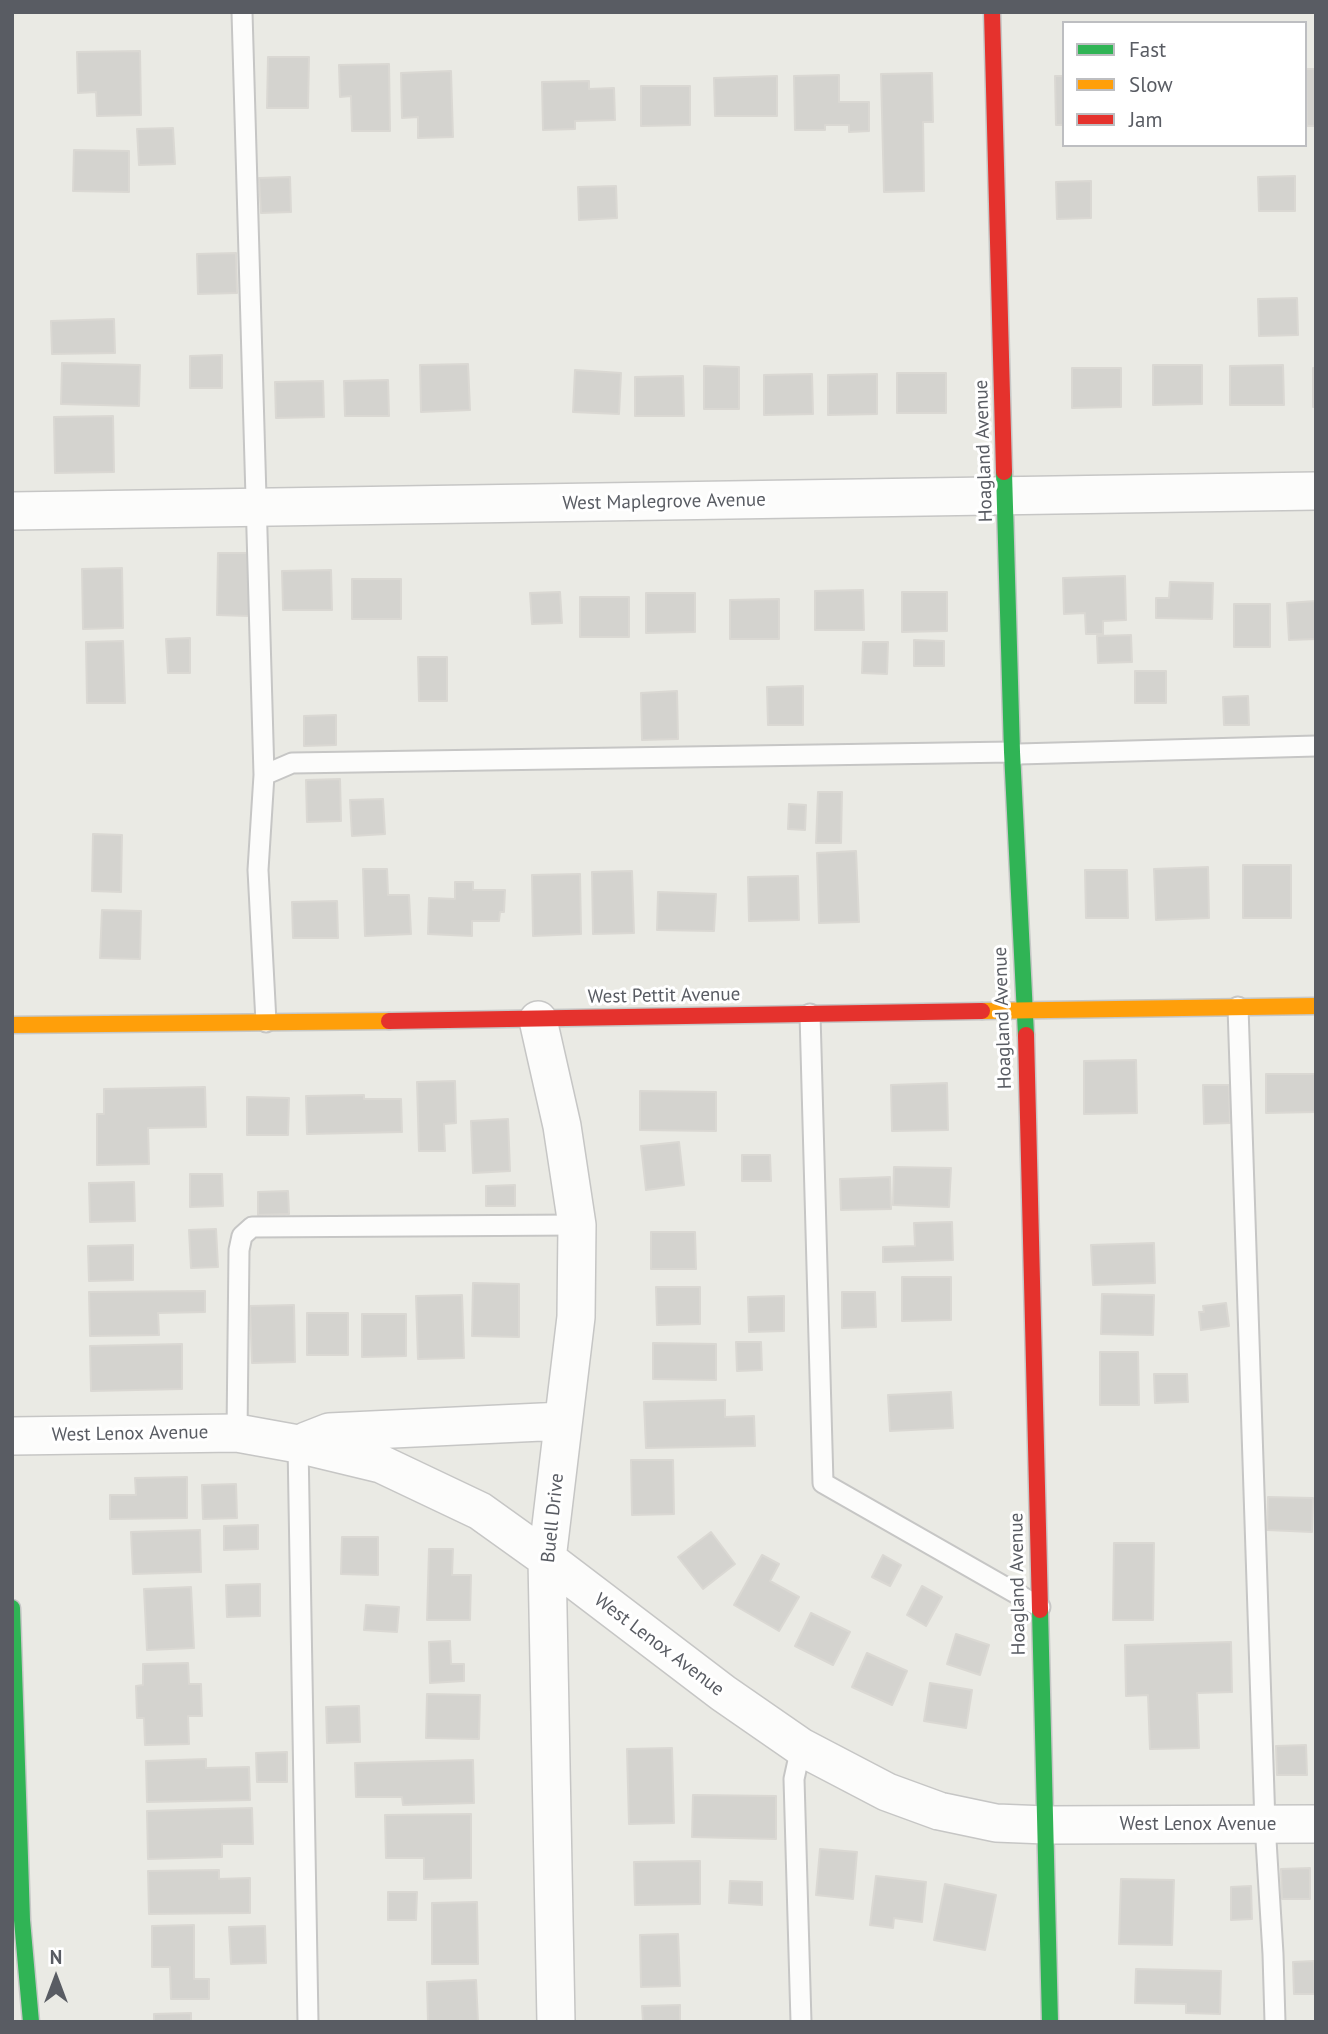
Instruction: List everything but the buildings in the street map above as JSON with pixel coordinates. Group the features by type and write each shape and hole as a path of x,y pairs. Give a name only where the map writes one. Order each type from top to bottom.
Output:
{"street":[{"name":"Hoagland Avenue","path":"992,12 1012,752 1024,1010 1050,2022"},
{"name":"West Maplegrove Avenue","path":"12,511 1316,491"},
{"name":"West Pettit Avenue","path":"12,1025 538,1020 1316,1006"},
{"name":"Buell Drive","path":"538,1020 562,1126 577,1225 576,1317 547,1559 556,2022"},
{"path":"298,1444 329,1432 563,1421"},
{"name":"West Lenox Avenue","path":"12,1436 237,1433 381,1464 480,1511 723,1693 801,1747 887,1792 939,1811 996,1823 1045,1825 1316,1824"},
{"path":"12,1608 17,1920 31,2022"}],"lane":[{"path":"242,12 264,775 258,870 265,1022"},
{"path":"264,775 292,763 1012,752 1016,756 1316,746"},
{"path":"1238,1007 1265,1824 1275,2022"},
{"path":"810,1014 823,1483 1040,1606"},
{"path":"237,1433 239,1251 242,1236 252,1227 577,1225"},
{"path":"298,1444 308,2022"},
{"path":"801,1747 794,1779 801,2022"}],"traffic: fast":[{"path":"1004,472 1012,752 1026,1035"},
{"path":"12,1608 22,1920 31,2022"},
{"path":"1040,1610 1050,2022"}],"traffic: slow":[{"path":"982,1011 1316,1006"},
{"path":"12,1025 389,1021"}],"traffic: jam":[{"path":"992,12 1004,472"},
{"path":"389,1021 982,1011"},
{"path":"1026,1035 1040,1610"}]}
